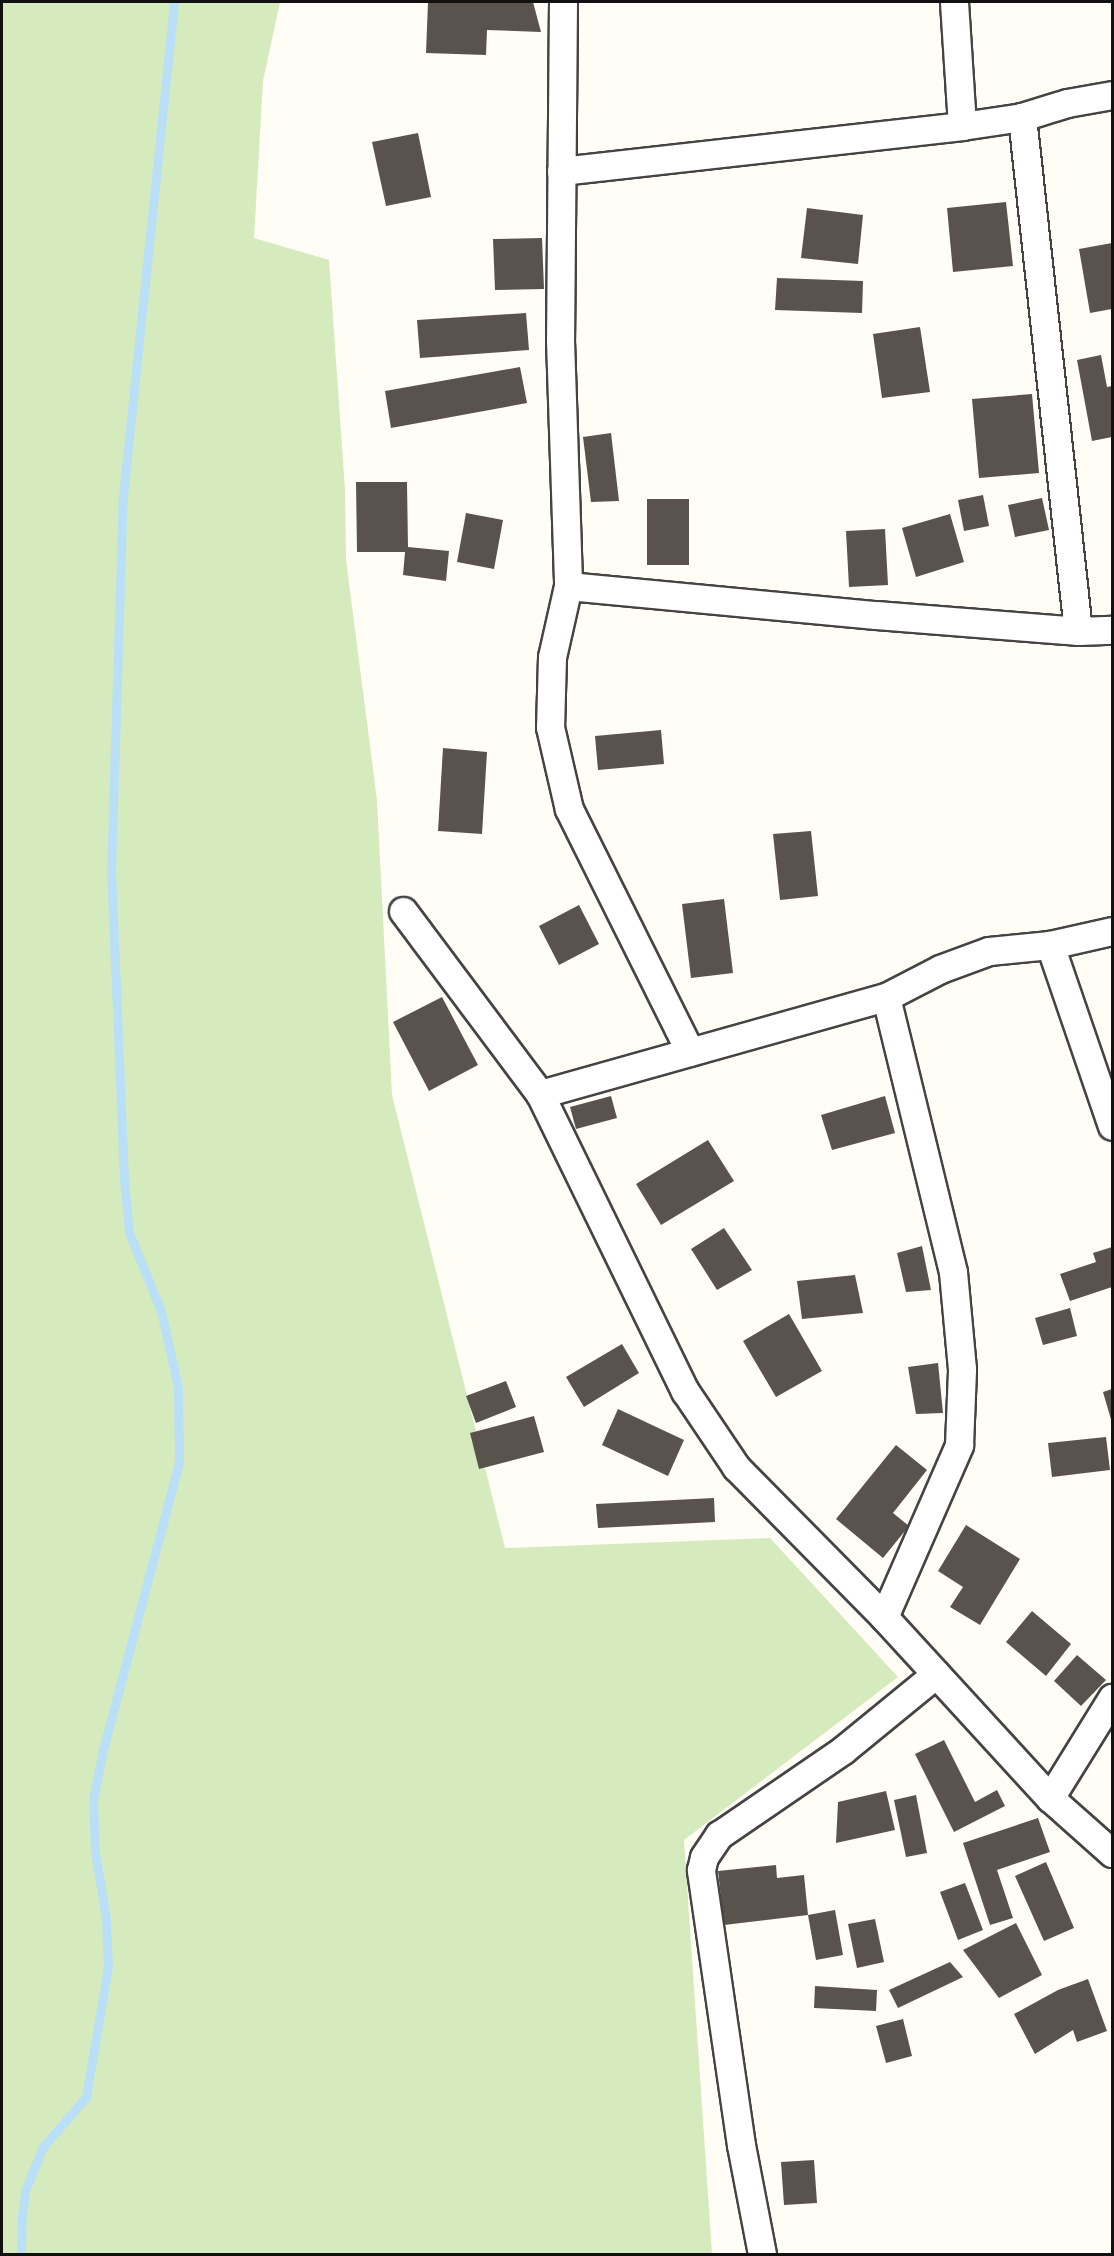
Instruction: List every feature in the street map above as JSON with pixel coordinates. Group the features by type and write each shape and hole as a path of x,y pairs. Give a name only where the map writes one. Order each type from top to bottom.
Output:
{"street":[{"path":"563,2 560,340 568,586 552,657 550,727 569,809 690,1052"},
{"path":"954,2 962,126"},
{"path":"561,171 962,126 1022,117 1067,103 1113,95"},
{"path":"1022,117 1078,631"},
{"path":"568,586 876,615 1078,631 1113,630"},
{"path":"403,911 540,1094 685,1391 736,1467 884,1617 1050,1798 1113,1853"},
{"path":"540,1094 886,997 940,969 988,951 1050,945 1113,931"},
{"path":"1050,945 1113,1126"},
{"path":"884,1617 959,1445 962,1369 953,1272 886,997"},
{"path":"762,2254 741,2145 701,1870 704,1857 710,1844 720,1835 843,1750 936,1674"},
{"path":"1050,1798 1113,1698"}],"green space":[{"path":"2,2 280,2 263,81 254,238 329,260 345,490 346,560 377,800 392,1095 505,1548 770,1538 898,1677 684,1840 712,2254 2,2254"}],"building":[{"path":"428,2 533,2 541,32 487,30 486,55 426,53"},
{"path":"418,133 431,197 386,206 372,142"},
{"path":"1006,202 1013,266 953,272 947,208"},
{"path":"807,208 863,215 858,264 801,258"},
{"path":"542,238 544,289 495,290 493,239"},
{"path":"1112,243 1112,309 1090,313 1079,249"},
{"path":"777,278 863,281 862,313 775,310"},
{"path":"526,313 529,350 420,358 417,320"},
{"path":"920,327 930,392 882,398 873,334"},
{"path":"1101,355 1107,387 1112,386 1112,437 1092,441 1077,360"},
{"path":"520,367 527,403 391,428 385,391"},
{"path":"1032,394 1039,473 979,478 972,399"},
{"path":"611,433 619,501 591,502 583,437"},
{"path":"356,482 407,482 408,547 449,551 446,581 403,575 405,552 357,552"},
{"path":"983,495 989,526 964,531 958,500"},
{"path":"1042,498 1049,530 1015,537 1008,505"},
{"path":"647,499 689,499 689,565 647,565"},
{"path":"466,513 503,520 494,569 457,562"},
{"path":"950,514 964,562 916,577 902,528"},
{"path":"885,529 888,585 849,587 846,531"},
{"path":"661,730 664,764 598,770 595,736"},
{"path":"443,748 487,752 482,834 438,831"},
{"path":"811,831 818,896 780,900 773,834"},
{"path":"724,899 733,973 691,978 682,904"},
{"path":"579,905 599,944 559,965 539,926"},
{"path":"442,997 478,1065 429,1091 393,1022"},
{"path":"611,1096 617,1118 576,1129 570,1107"},
{"path":"885,1096 895,1133 832,1150 821,1115"},
{"path":"708,1140 734,1181 661,1225 636,1184"},
{"path":"724,1228 752,1270 717,1290 691,1249"},
{"path":"922,1246 931,1290 906,1292 897,1253"},
{"path":"1112,1247 1112,1287 1070,1301 1060,1274 1096,1262 1093,1253"},
{"path":"855,1275 863,1313 802,1319 797,1281"},
{"path":"1070,1308 1077,1336 1043,1345 1035,1318"},
{"path":"789,1314 822,1371 776,1397 743,1341"},
{"path":"622,1344 639,1373 584,1407 566,1377"},
{"path":"938,1363 943,1413 916,1414 908,1367"},
{"path":"506,1381 516,1407 476,1423 466,1396"},
{"path":"1112,1389 1112,1423 1103,1392"},
{"path":"618,1409 684,1440 668,1476 602,1445"},
{"path":"534,1416 544,1452 479,1469 470,1433"},
{"path":"1106,1437 1110,1470 1052,1477 1048,1443"},
{"path":"896,1445 927,1470 893,1513 909,1526 883,1558 836,1519"},
{"path":"714,1498 715,1522 598,1528 596,1504"},
{"path":"966,1525 1020,1559 980,1625 950,1607 963,1587 938,1571"},
{"path":"1032,1611 1071,1644 1046,1676 1006,1642"},
{"path":"1077,1655 1106,1680 1081,1706 1054,1681"},
{"path":"944,1740 975,1802 997,1790 1005,1806 954,1832 915,1754"},
{"path":"886,1791 895,1830 836,1843 838,1802"},
{"path":"916,1795 927,1853 906,1857 894,1800"},
{"path":"1038,1818 1050,1852 997,1870 1013,1918 990,1925 963,1843"},
{"path":"1046,1862 1074,1928 1044,1941 1015,1876"},
{"path":"776,1865 777,1878 804,1875 808,1915 724,1925 718,1871"},
{"path":"965,1883 983,1930 958,1940 940,1892"},
{"path":"835,1910 843,1955 816,1960 808,1915"},
{"path":"875,1919 884,1962 857,1968 848,1924"},
{"path":"1016,1923 1042,1975 999,1998 963,1950"},
{"path":"950,1962 963,1977 898,2008 889,1990"},
{"path":"1088,1979 1107,2031 1077,2042 1073,2030 1035,2054 1014,2014 1058,1990"},
{"path":"815,1986 877,1990 876,2011 814,2008"},
{"path":"903,2019 912,2056 886,2063 876,2026"},
{"path":"814,2160 817,2203 784,2205 781,2162"}],"waterway":[{"path":"21,2254 25,2191 43,2147 86,2097 108,1967 106,1918 95,1852 93,1800 103,1750 179,1462 178,1387 161,1311 129,1232 124,1179 111,872 123,496 174,2"}]}
